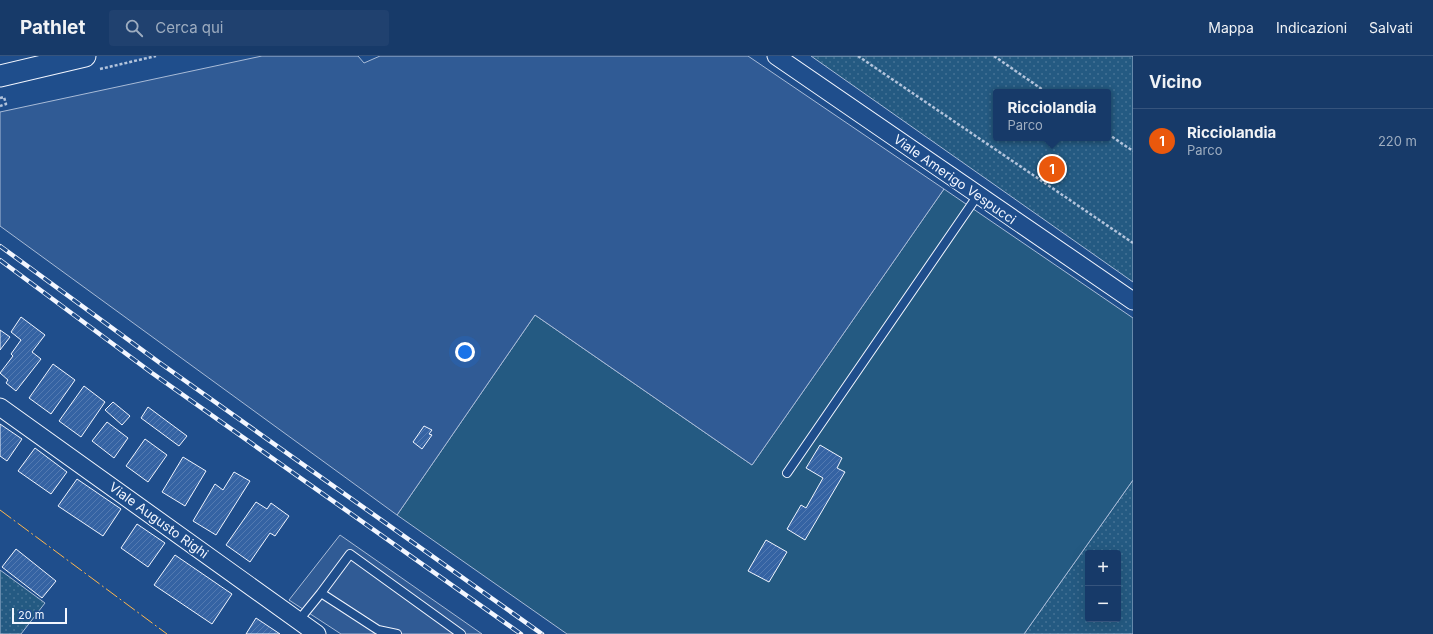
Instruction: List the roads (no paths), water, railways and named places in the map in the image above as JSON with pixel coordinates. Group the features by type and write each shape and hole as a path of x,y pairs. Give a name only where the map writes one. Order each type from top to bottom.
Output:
{"street":[{"path":"0,76 85,56"},
{"name":"Viale Amerigo Vespucci","path":"776,56 1133,301"},
{"name":"Viale Augusto Righi","path":"0,407 318,634"}],"lane":[{"path":"787,473 978,195"},
{"path":"298,620 321,593 350,554 460,634"},
{"path":"321,593 378,630 397,634"}],"railway":[{"path":"0,246 160,363 542,634"},
{"path":"0,260 152,373 521,634"}],"place":[{"name":"Ricciolandia","path":"1052,169"}]}
